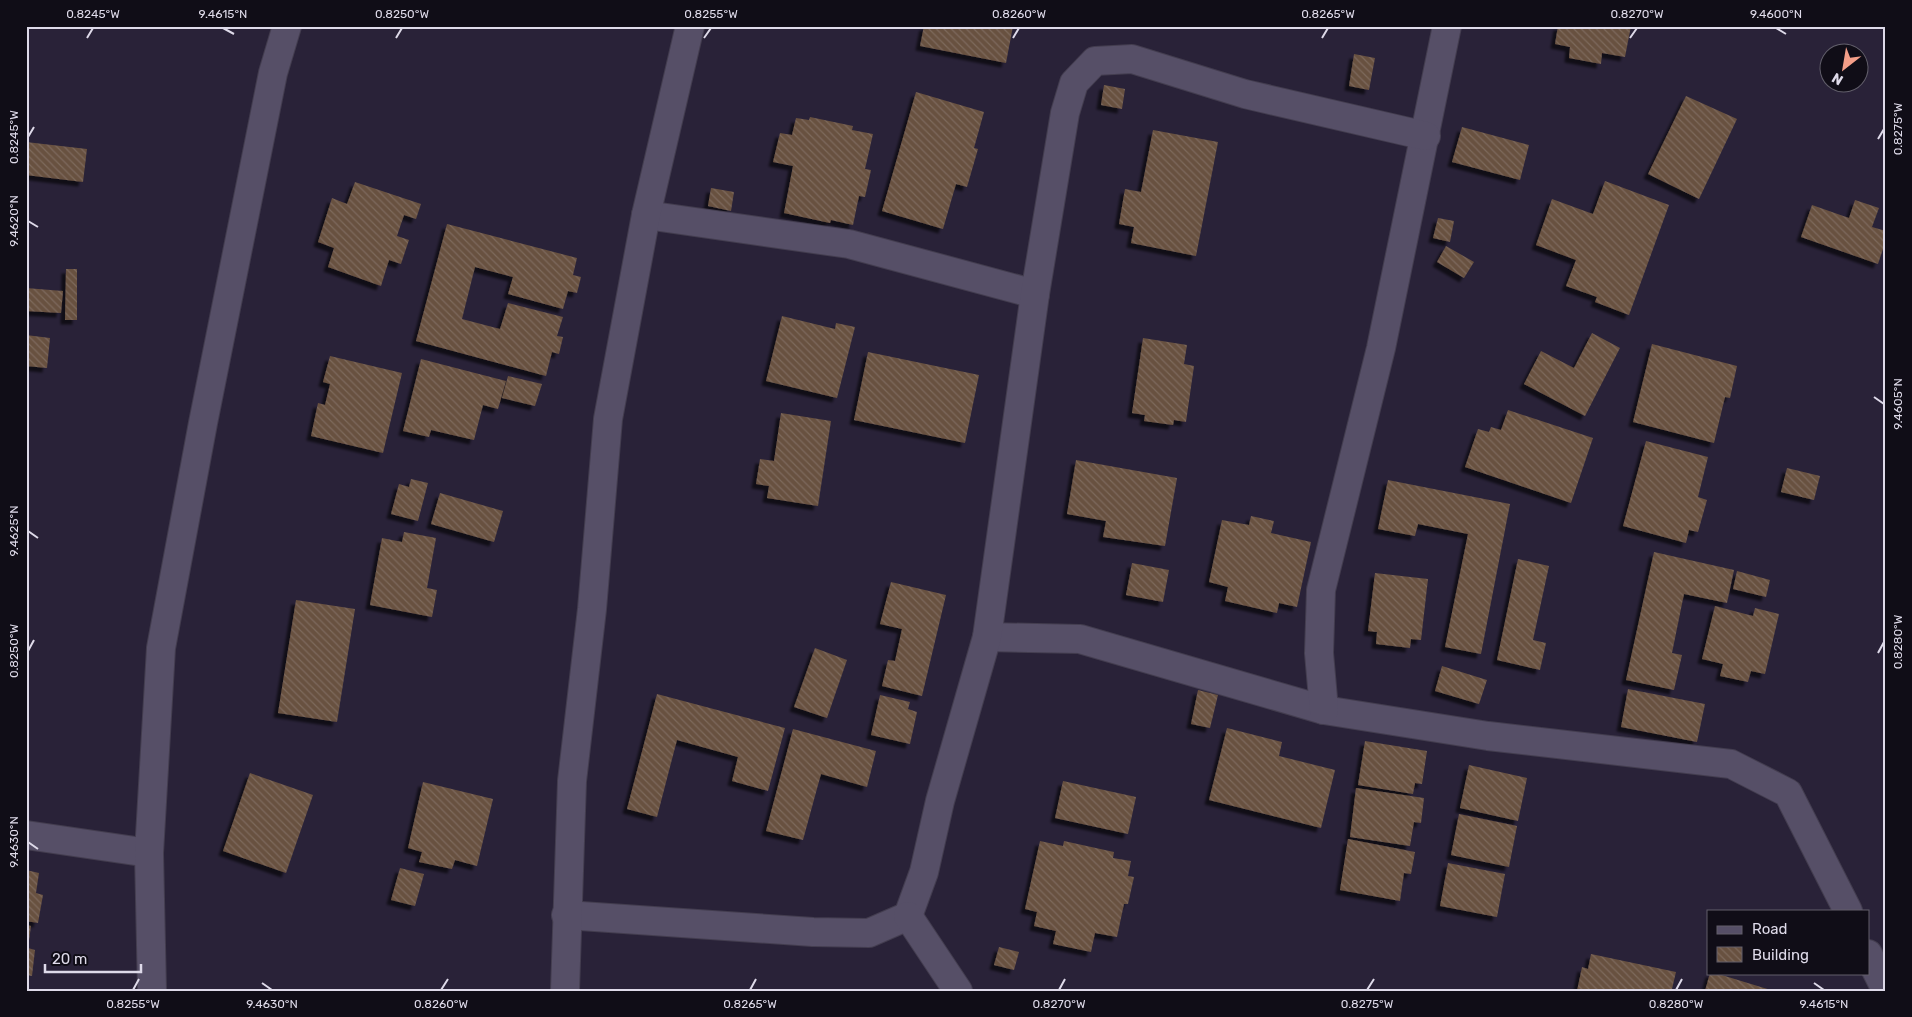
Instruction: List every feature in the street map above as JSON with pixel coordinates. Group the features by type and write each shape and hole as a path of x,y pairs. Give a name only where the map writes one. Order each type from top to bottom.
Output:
{"street":[{"path":"152,991 149,853 161,648 272,72 287,26"},
{"path":"565,991 566,915 572,781 592,609 608,419 646,214 690,26"},
{"path":"1324,710 1319,653 1321,590 1381,348 1426,136 1447,26"},
{"path":"566,915 813,932 869,933 908,916 924,872 940,801 987,637 1035,294 1065,113 1074,83 1095,61 1132,59 1245,94 1426,136"},
{"path":"646,214 849,244 1035,294"},
{"path":"987,637 1080,639 1324,710 1497,738 1731,764 1788,793 1847,910"},
{"path":"26,834 149,853"},
{"path":"908,916 958,991"},
{"path":"1870,958 1886,990"}],"building":[{"path":"924,26 1013,26 1006,63 920,46"},
{"path":"1558,26 1631,26 1625,57 1602,53 1601,64 1569,58 1570,47 1555,44"},
{"path":"1354,54 1375,58 1369,90 1349,86"},
{"path":"1104,85 1125,89 1122,109 1101,105"},
{"path":"916,92 984,112 974,148 978,149 967,187 956,184 943,229 882,211"},
{"path":"1686,96 1737,119 1699,199 1648,174"},
{"path":"810,117 853,126 852,130 873,134 865,169 871,170 865,197 859,196 853,225 831,220 830,223 784,213 793,166 773,162 780,133 792,135 796,118 809,120"},
{"path":"1462,127 1529,145 1520,180 1452,162"},
{"path":"1153,130 1218,142 1196,256 1131,243 1134,227 1119,224 1125,189 1141,192"},
{"path":"26,142 87,149 83,182 26,175"},
{"path":"1605,181 1669,205 1629,315 1595,302 1597,297 1566,286 1576,260 1536,245 1552,199 1593,214"},
{"path":"355,182 421,204 416,219 404,215 397,236 409,240 401,264 389,260 381,286 328,267 334,248 318,242 332,198 347,204"},
{"path":"711,188 734,192 731,211 708,206"},
{"path":"1855,200 1879,208 1872,227 1886,231 1886,240 1878,264 1801,237 1812,205 1849,218"},
{"path":"1438,218 1454,221 1450,242 1433,238"},
{"path":"447,224 577,258 573,275 581,277 577,293 568,291 563,309 508,294 513,277 475,267 462,319 500,329 508,303 563,317 557,336 563,337 559,354 552,352 546,376 416,341"},
{"path":"1446,246 1474,262 1464,278 1437,262"},
{"path":"66,269 77,269 77,320 65,320"},
{"path":"26,288 63,291 61,313 26,311"},
{"path":"782,316 835,329 836,323 855,327 837,398 766,381"},
{"path":"1592,333 1620,348 1585,416 1524,384 1541,351 1574,368"},
{"path":"26,335 50,338 47,368 26,366"},
{"path":"1143,338 1187,345 1184,364 1194,366 1186,422 1174,420 1173,425 1144,421 1145,415 1132,413"},
{"path":"1652,344 1737,366 1730,398 1725,397 1714,443 1633,422"},
{"path":"868,352 979,375 965,443 854,420"},
{"path":"330,356 402,373 383,453 311,436 318,403 325,405 330,384 323,382"},
{"path":"421,359 506,381 498,409 483,405 474,440 431,430 429,437 403,431"},
{"path":"508,376 542,384 535,406 502,398"},
{"path":"1508,410 1593,438 1571,503 1465,467 1478,429 1489,432 1491,427 1501,430"},
{"path":"781,413 831,421 818,506 767,498 769,486 756,484 760,459 774,461"},
{"path":"1646,441 1708,457 1698,497 1707,500 1698,532 1689,530 1686,543 1623,526"},
{"path":"1076,460 1177,478 1165,546 1103,537 1106,521 1067,514"},
{"path":"1787,468 1820,476 1814,500 1781,492"},
{"path":"411,479 428,483 418,521 391,514 399,484 409,487"},
{"path":"1388,480 1510,504 1481,654 1445,647 1468,534 1418,524 1415,536 1378,529"},
{"path":"440,493 503,511 494,542 431,524"},
{"path":"1251,516 1274,521 1271,533 1311,542 1297,607 1279,603 1277,613 1225,601 1228,587 1209,582 1222,520 1249,525"},
{"path":"404,532 436,538 427,588 437,590 432,617 370,605 382,538 402,542"},
{"path":"1654,552 1734,570 1727,603 1684,594 1672,653 1682,655 1674,690 1626,680"},
{"path":"1518,559 1549,566 1533,640 1546,643 1540,670 1497,660"},
{"path":"1132,563 1169,570 1163,602 1126,595"},
{"path":"1737,571 1770,580 1766,597 1733,589"},
{"path":"1375,573 1428,579 1421,640 1411,639 1410,648 1376,644 1377,632 1368,631"},
{"path":"891,582 946,595 922,696 882,686 888,660 895,661 902,629 880,624"},
{"path":"296,600 355,609 337,722 278,713"},
{"path":"1715,606 1753,616 1755,608 1779,614 1765,674 1751,671 1748,682 1720,676 1723,664 1702,659"},
{"path":"815,648 847,660 827,718 794,707"},
{"path":"1442,666 1487,680 1479,704 1435,691"},
{"path":"1628,689 1705,704 1697,742 1621,727"},
{"path":"1198,690 1218,695 1210,728 1191,724"},
{"path":"657,694 785,728 768,791 732,781 738,757 677,740 657,817 627,809"},
{"path":"880,695 910,702 908,709 917,712 910,744 871,735"},
{"path":"1227,728 1282,742 1279,756 1335,770 1321,828 1209,800"},
{"path":"793,729 876,751 867,787 821,774 803,840 766,831"},
{"path":"1365,741 1427,751 1422,784 1415,783 1413,794 1358,785"},
{"path":"1469,765 1527,778 1518,821 1460,808"},
{"path":"250,773 313,795 286,873 223,851"},
{"path":"1063,781 1136,797 1128,834 1055,818"},
{"path":"423,782 493,799 477,866 455,860 452,869 419,862 422,852 408,848"},
{"path":"1356,788 1424,798 1421,823 1414,822 1410,846 1350,837"},
{"path":"1459,814 1517,826 1509,867 1451,855"},
{"path":"1348,839 1415,852 1411,874 1404,873 1400,901 1340,890"},
{"path":"1040,841 1063,846 1064,841 1114,852 1113,858 1131,861 1128,876 1134,877 1128,904 1124,904 1117,937 1095,933 1091,952 1053,944 1056,931 1034,926 1037,912 1025,909"},
{"path":"1448,863 1505,874 1497,917 1440,906"},
{"path":"400,868 424,874 415,906 391,900"},
{"path":"26,870 39,873 36,893 43,895 38,923 26,921"},
{"path":"26,925 31,926 28,948 35,950 32,976 26,975"},
{"path":"999,947 1019,952 1014,970 994,965"},
{"path":"1591,954 1676,972 1672,989 1675,991 1577,991 1582,967 1588,969"},
{"path":"1710,974 1718,974 1774,991 1705,991"}]}
